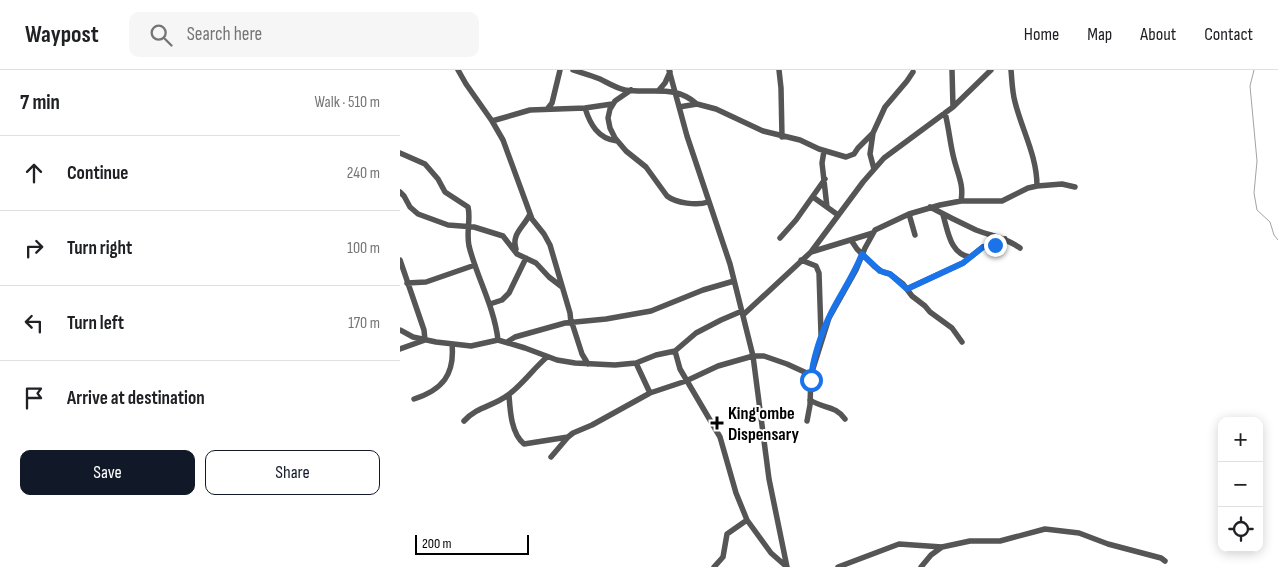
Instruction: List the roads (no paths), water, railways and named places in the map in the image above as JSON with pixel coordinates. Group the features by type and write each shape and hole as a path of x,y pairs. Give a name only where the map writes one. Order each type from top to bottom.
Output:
{"street":[{"path":"458,70 492,121 510,155 530,214 550,245 572,323 582,354 588,364"},
{"path":"548,108 552,103 560,70"},
{"path":"573,70 598,78 614,86 631,90 674,92 688,97 697,104 726,113 754,127 782,137 800,140 824,151 849,157 873,134"},
{"path":"779,70 782,137"},
{"path":"952,70 952,107"},
{"path":"400,330 413,337 425,340 470,346 498,340 547,357 588,364 615,365 636,363 656,355 675,351 696,333 721,320 743,313 811,252 874,169 891,153 946,113 991,70"},
{"path":"1011,70 1014,99 1033,157 1037,173 1037,186"},
{"path":"659,90 665,83 669,71"},
{"path":"669,71 708,202 730,264 743,313 753,356 770,479 787,566"},
{"path":"874,169 870,154 873,134 884,107 913,72"},
{"path":"492,121 548,108 585,108 612,104 631,90"},
{"path":"612,104 609,112 611,132 630,155 646,167 667,196 686,203 705,204 708,202"},
{"path":"678,106 697,104"},
{"path":"585,108 590,123 598,133 612,140 617,140"},
{"path":"946,113 954,161 963,187 961,201"},
{"path":"824,151 822,163 827,207"},
{"path":"400,153 425,164 438,179 445,192 467,205 469,213 467,227 469,245 495,320 498,340"},
{"path":"780,238 825,179"},
{"path":"806,420 810,400 811,376 830,314 856,270 873,233 879,227 930,207 961,201 1002,201 1028,188 1037,186 1062,184 1075,187"},
{"path":"400,192 410,207 418,214 448,225 480,228 503,236 519,255 536,263 548,277 562,287"},
{"path":"813,197 838,215"},
{"path":"930,207 943,215 990,235 1005,239 1020,248"},
{"path":"519,255 514,237 530,214"},
{"path":"909,214 915,235"},
{"path":"943,215 953,247 961,255 970,258"},
{"path":"811,252 873,233"},
{"path":"907,289 963,263 983,247 995,245 1005,239"},
{"path":"851,240 862,254 880,271 890,274 930,312 952,328 962,342"},
{"path":"490,304 502,300 509,293 526,258"},
{"path":"400,260 424,330 425,340"},
{"path":"801,260 816,266 819,273 821,339"},
{"path":"407,283 426,282 475,265"},
{"path":"507,342 515,337 549,327 651,311 703,290 734,281"},
{"path":"400,349 425,340"},
{"path":"414,399 432,392 443,384 453,359 452,344"},
{"path":"675,351 678,365 720,436 736,493 747,520 771,553 787,566 794,567"},
{"path":"509,395 515,431 520,441 524,444 568,437 650,393 718,366 753,356 770,357 811,376"},
{"path":"464,421 475,411 494,404 509,395 531,370 547,357"},
{"path":"636,363 650,393"},
{"path":"810,400 819,406 838,410 845,419"},
{"path":"551,457 568,437"},
{"path":"714,567 722,557 727,534 747,520"},
{"path":"838,567 899,544 942,547 970,541 1004,541 1053,528 1090,536 1108,544 1161,558 1165,561"},
{"path":"921,567 931,555 942,547"}],"waterway":[{"path":"1254,70 1250,86 1257,161 1254,193 1257,210 1270,222 1274,235 1278,240"}],"place":[{"name":"King'ombe Dispensary","path":"717,423"}]}
